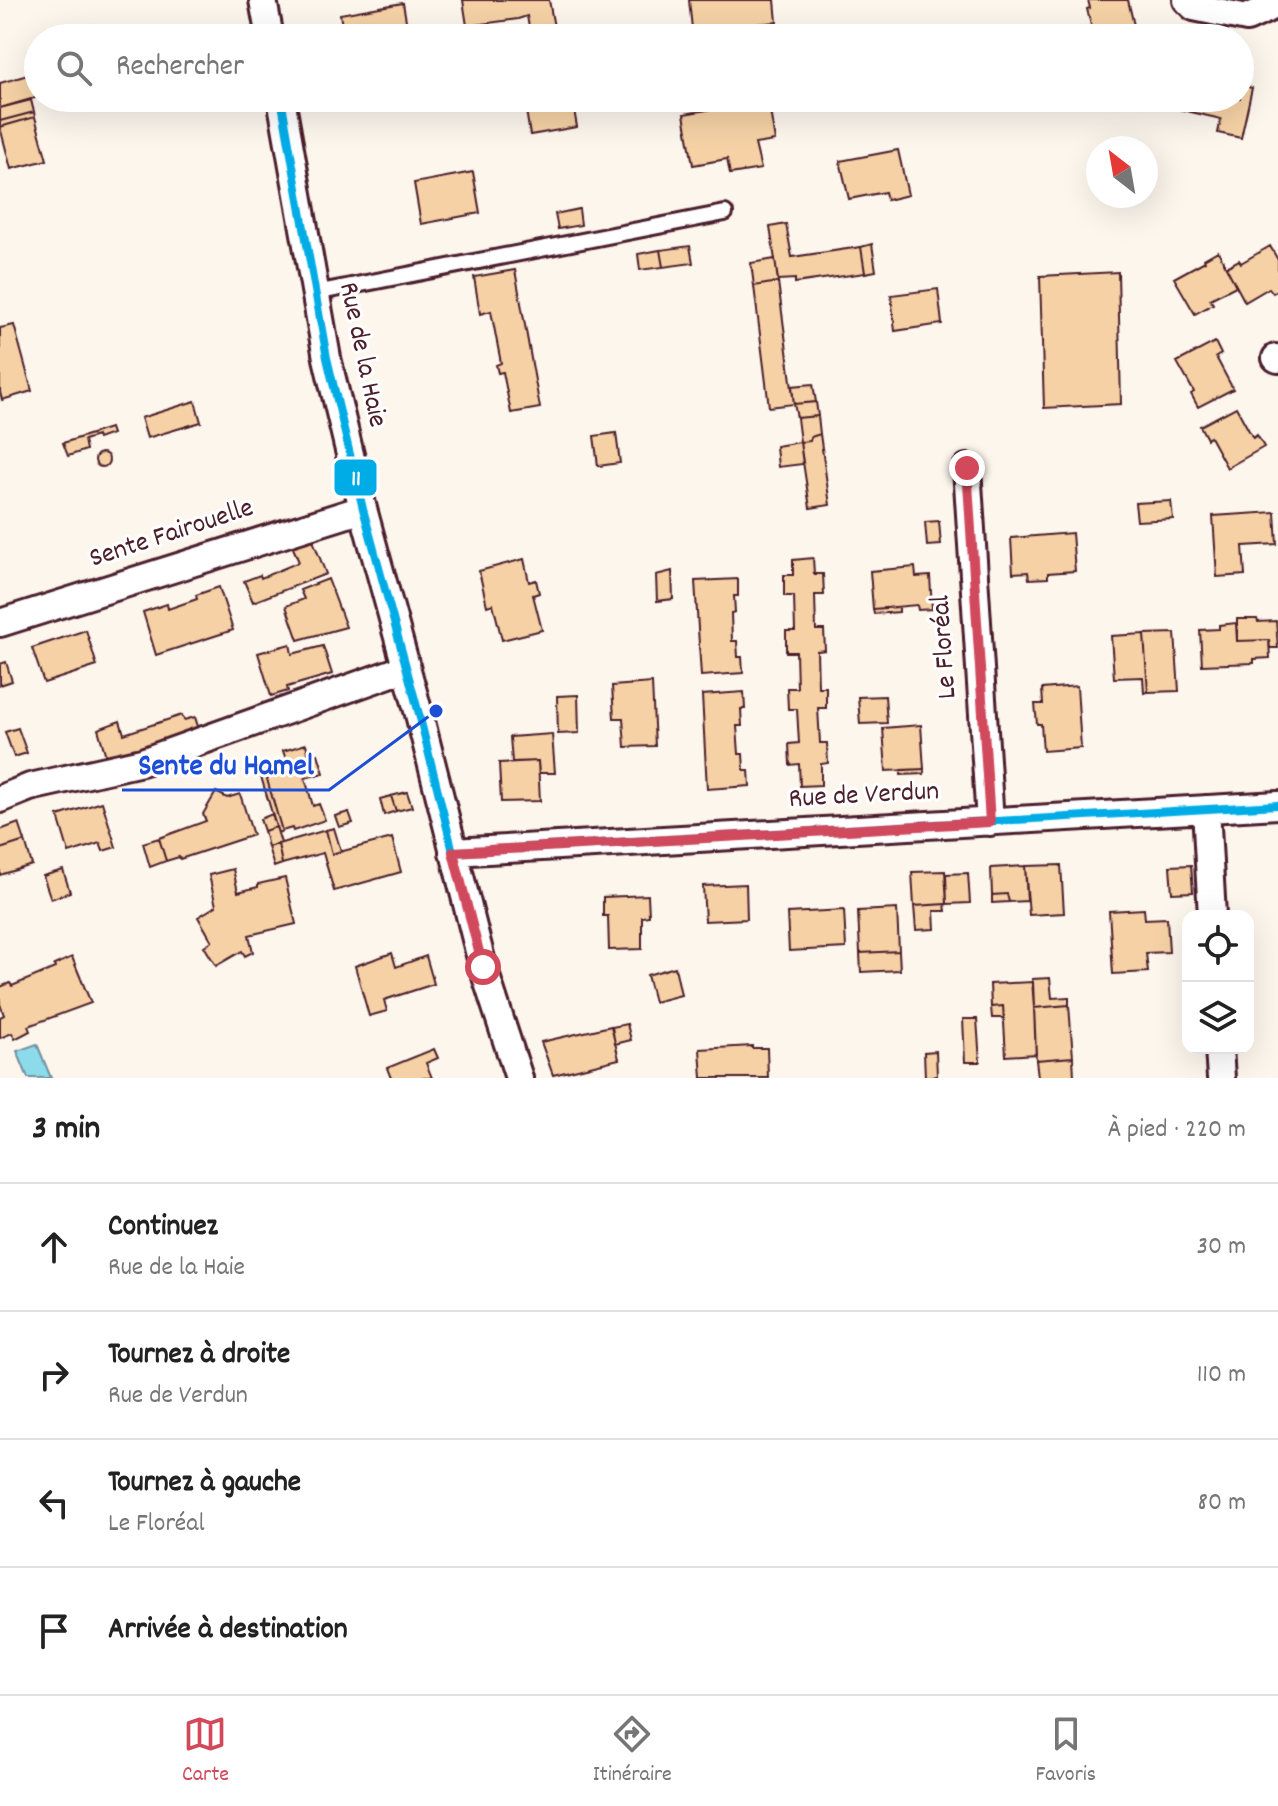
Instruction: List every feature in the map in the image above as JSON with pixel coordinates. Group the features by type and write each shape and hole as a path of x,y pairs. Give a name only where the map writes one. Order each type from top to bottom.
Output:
{"street":[{"path":"263,0 267,24"},
{"path":"1187,0 1194,7 1247,18 1267,9 1277,0"},
{"name":"Rue de la Haie","path":"283,112 327,358 363,509 431,759 483,967 519,1078"},
{"name":"Le Floréal","path":"967,468 990,822"},
{"name":"Sente Fairouelle","path":"0,623 363,509"},
{"path":"0,799 30,787 142,762 406,668"},
{"name":"Rue de Verdun","path":"453,852 1278,805"},
{"path":"1206,809 1212,910"},
{"path":"1219,1054 1221,1078"}],"lane":[{"path":"315,293 725,213"}],"water":[{"path":"37,1044 51,1078 28,1078 17,1051"}],"building":[{"path":"463,0 549,0 553,24 528,24 527,16 467,24"},
{"path":"689,0 775,0 777,22 692,24"},
{"path":"1088,0 1128,0 1134,24 1091,24 1087,9 1090,8"},
{"path":"403,3 407,24 342,24 340,14"},
{"path":"24,76 24,101 0,108 0,83"},
{"path":"24,102 24,112 34,112 0,121 0,108"},
{"path":"34,112 35,117 0,127 0,121"},
{"path":"526,112 574,112 577,127 530,135"},
{"path":"770,112 775,141 755,144 761,169 730,174 727,159 693,165 684,114"},
{"path":"1191,112 1247,112 1241,138 1218,133 1221,119"},
{"path":"35,117 47,160 11,169 0,127"},
{"path":"898,150 908,195 887,200 885,192 849,199 840,161"},
{"path":"473,172 480,213 421,224 414,183"},
{"path":"579,209 581,225 558,229 555,214"},
{"path":"786,224 792,257 861,247 865,273 795,283 795,279 778,280 770,227"},
{"path":"872,244 876,271 865,273 861,247"},
{"path":"690,246 693,263 663,267 660,250"},
{"path":"1270,246 1278,260 1278,290 1273,293 1269,288 1245,302 1226,267 1239,260 1241,263"},
{"path":"660,250 663,267 640,270 638,254"},
{"path":"1218,251 1236,286 1210,299 1213,304 1195,314 1174,278"},
{"path":"775,259 778,282 754,286 751,263"},
{"path":"515,270 540,408 511,413 503,372 498,373 496,365 501,363 491,311 480,314 474,277"},
{"path":"1118,272 1121,404 1044,408 1040,276"},
{"path":"778,282 794,404 769,407 754,286"},
{"path":"938,289 942,324 895,331 891,295"},
{"path":"14,325 32,391 2,400 0,328"},
{"path":"1215,342 1221,354 1216,357 1233,389 1198,407 1191,394 1194,392 1177,362"},
{"path":"813,384 816,402 794,404 792,386"},
{"path":"195,401 201,422 147,438 141,418"},
{"path":"816,402 818,416 797,418 794,404"},
{"path":"1236,407 1253,438 1257,435 1264,447 1227,468 1210,437 1207,439 1200,426"},
{"path":"818,416 820,434 811,437 810,441 800,442 797,418"},
{"path":"110,428 112,434 84,440 86,450 68,456 63,443"},
{"path":"616,433 620,463 598,466 594,436"},
{"path":"820,434 830,505 810,508 800,442 810,441 811,437"},
{"path":"800,442 803,464 778,467 776,446"},
{"path":"102,453 109,460 102,467 95,460"},
{"path":"1171,501 1173,519 1137,521 1135,503"},
{"path":"1275,512 1277,544 1243,546 1245,575 1217,577 1213,516"},
{"path":"939,521 941,545 927,546 925,522"},
{"path":"1072,533 1075,571 1048,573 1048,578 1029,579 1028,572 1013,573 1011,538"},
{"path":"311,535 326,574 253,602 244,581 260,575 261,578 299,562 291,543"},
{"path":"813,558 814,574 823,574 824,595 815,595 816,630 824,630 825,650 817,651 818,687 826,687 826,708 818,708 820,743 827,743 828,763 821,764 821,785 800,786 799,764 790,765 789,744 799,743 797,709 788,709 787,688 797,688 796,652 786,652 786,631 795,631 794,596 784,596 784,575 793,575 793,560"},
{"path":"524,559 529,582 536,580 539,593 533,595 542,630 502,640 493,604 487,606 479,571"},
{"path":"915,567 916,577 930,576 932,609 918,610 917,605 873,609 870,571"},
{"path":"672,571 673,599 657,601 656,575"},
{"path":"328,579 346,627 298,640 286,606 304,599 300,590"},
{"path":"738,579 738,596 734,596 735,612 731,613 732,641 737,641 743,673 701,676 695,581"},
{"path":"219,587 233,630 156,655 143,612 167,604 168,609"},
{"path":"899,607 899,612 874,614 873,609"},
{"path":"1237,619 1276,621 1278,648 1270,648 1269,640 1237,641"},
{"path":"1236,623 1237,641 1269,640 1270,658 1254,659 1254,663 1202,665 1200,630 1219,629 1219,625"},
{"path":"86,630 97,666 44,683 32,648"},
{"path":"1175,633 1179,691 1148,692 1144,634"},
{"path":"1144,634 1148,692 1144,693 1143,677 1114,678 1111,636"},
{"path":"290,644 292,654 323,646 332,674 287,687 288,691 271,696 258,653"},
{"path":"6,662 12,681 0,685 0,664"},
{"path":"652,683 655,746 625,747 623,718 614,718 612,686"},
{"path":"1077,686 1081,748 1043,751 1041,724 1037,724 1035,704 1043,704 1042,689"},
{"path":"744,692 742,726 737,726 739,754 743,754 744,770 749,770 750,786 707,789 702,695"},
{"path":"578,695 579,733 558,734 557,696"},
{"path":"885,696 887,723 860,724 858,697"},
{"path":"182,715 184,720 195,717 199,730 108,763 98,729 120,721 124,734"},
{"path":"921,725 924,769 886,771 883,728"},
{"path":"18,728 27,753 14,757 5,732"},
{"path":"552,734 555,773 539,773 538,761 512,762 510,737"},
{"path":"306,744 309,756 318,754 324,773 305,778 313,806 319,804 325,820 293,831 292,828 282,831 264,769 287,762 283,751"},
{"path":"538,761 540,801 501,802 499,763"},
{"path":"264,769 282,831 278,833 259,770"},
{"path":"924,769 924,774 901,775 901,770"},
{"path":"216,792 227,798 240,794 253,835 166,861 159,838 206,821 203,814"},
{"path":"407,792 412,807 396,811 391,796"},
{"path":"391,796 396,811 384,815 380,799"},
{"path":"102,802 116,847 103,851 100,843 69,853 58,816"},
{"path":"349,812 353,823 339,827 335,816"},
{"path":"272,814 276,827 264,831 260,819"},
{"path":"19,823 25,841 0,849 0,830"},
{"path":"276,827 281,843 268,847 264,831"},
{"path":"334,828 341,851 332,854 326,830"},
{"path":"326,830 332,854 392,838 401,872 334,891 323,853 282,864 278,844"},
{"path":"159,838 166,861 150,867 143,843"},
{"path":"25,841 32,865 0,875 0,849"},
{"path":"278,844 282,864 274,867 268,847"},
{"path":"1061,865 1064,913 1029,915 1025,866"},
{"path":"1191,865 1193,892 1172,893 1170,866"},
{"path":"1025,866 1027,901 1009,902 1007,894 992,895 991,868"},
{"path":"233,869 238,892 285,878 296,924 249,935 253,952 245,956 242,951 216,966 204,946 212,941 198,917 216,906 209,875"},
{"path":"63,870 70,892 51,899 43,876"},
{"path":"945,871 947,904 914,906 912,872"},
{"path":"968,873 970,903 947,904 946,874"},
{"path":"746,884 747,919 705,921 703,886"},
{"path":"1007,894 1009,902 992,903 992,895"},
{"path":"648,895 649,916 642,917 642,949 609,950 608,916 603,916 603,897"},
{"path":"945,904 946,911 934,911 935,929 916,930 914,906"},
{"path":"897,909 899,951 860,953 858,911"},
{"path":"1144,909 1145,919 1167,918 1169,952 1146,953 1148,972 1113,974 1109,911"},
{"path":"844,910 846,948 789,951 787,913"},
{"path":"899,951 900,970 861,972 860,953"},
{"path":"392,953 396,967 426,956 434,984 384,1000 387,1011 369,1016 355,966"},
{"path":"72,957 91,1003 28,1026 30,1031 15,1039 12,1033 0,1038 0,1017 4,1015 0,1004 0,987 10,983 12,986 55,968 54,965"},
{"path":"675,967 681,995 654,1002 647,975"},
{"path":"1050,978 1052,998 1069,997 1069,1005 1034,1008 1032,979"},
{"path":"1033,982 1036,1054 1006,1056 1003,1006 991,1007 990,984"},
{"path":"1069,1005 1073,1057 1036,1060 1034,1008"},
{"path":"1003,1006 1004,1018 992,1018 991,1007"},
{"path":"963,1019 977,1019 980,1062 965,1062"},
{"path":"627,1024 631,1040 615,1044 612,1027"},
{"path":"611,1026 619,1059 553,1075 541,1042"},
{"path":"767,1048 768,1078 702,1078 700,1049"},
{"path":"434,1049 438,1058 426,1063 432,1078 391,1078 387,1068"},
{"path":"936,1051 937,1076 925,1077 924,1052"},
{"path":"1073,1057 1074,1076 1038,1078 1036,1060"}],"transit line":[{"name":"11","path":"283,112 327,358 363,509 453,852"},
{"name":"11","path":"453,852 1278,805"}],"place":[{"name":"Sente du Hamel","path":"436,711"}],"route":[{"path":"483,967 453,852 990,822 967,468"}]}
